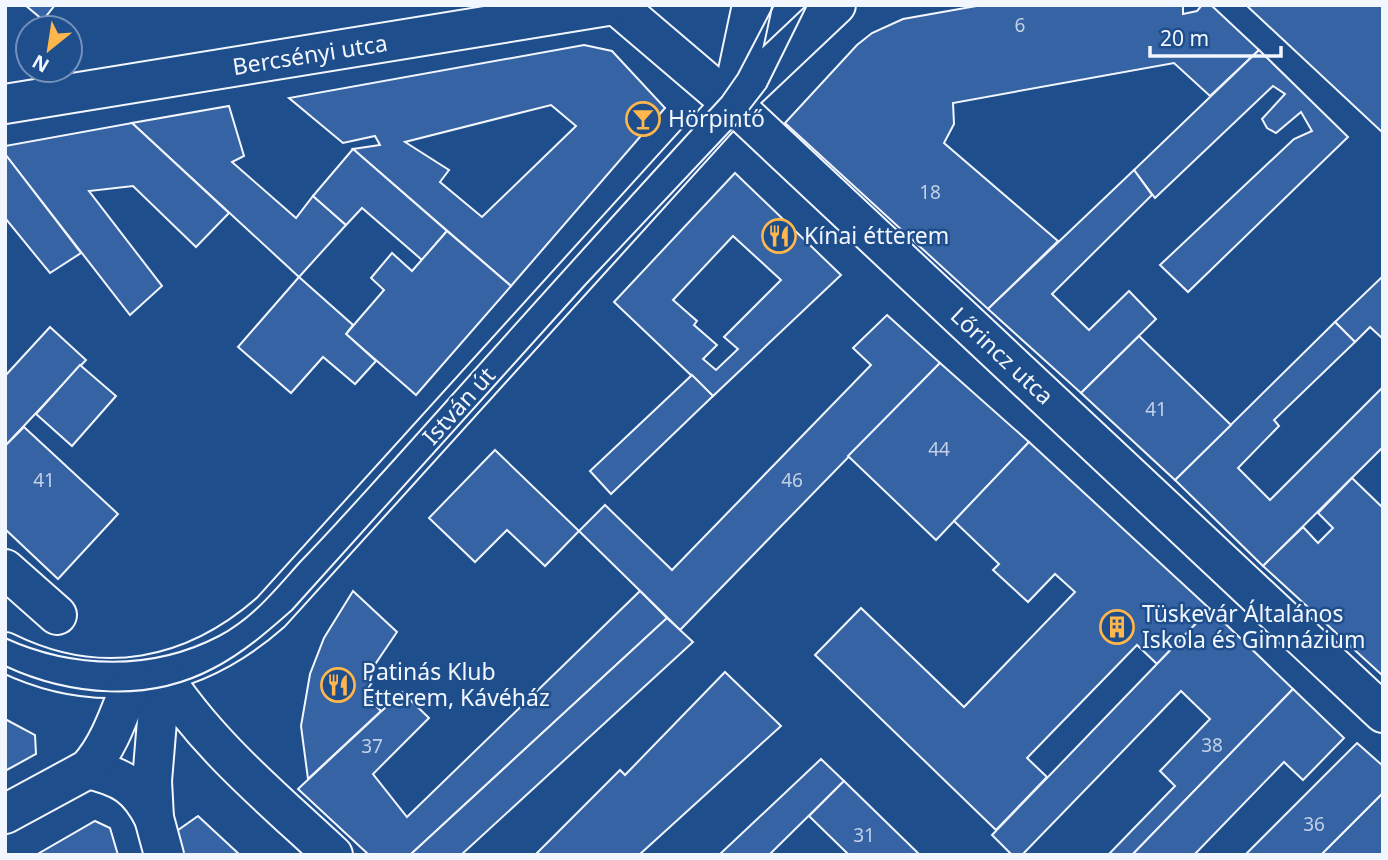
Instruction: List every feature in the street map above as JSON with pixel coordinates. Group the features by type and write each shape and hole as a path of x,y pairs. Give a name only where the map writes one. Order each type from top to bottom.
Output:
{"street":[{"name":"Bercsényi utca","path":"5,104 615,5"},
{"name":"Lőrincz utca","path":"615,5 755,124 1383,713"},
{"path":"731,104 752,5"},
{"name":"István út","path":"5,652 46,668 100,679 147,675 207,657 252,629 271,612 731,104 840,7"},
{"path":"5,569 57,615"},
{"path":"5,814 88,769 102,753 147,675"},
{"path":"147,675 155,730 152,781 154,818 163,855"},
{"path":"147,675 175,696 212,741 333,855"},
{"path":"88,769 105,773 129,785 138,793 154,818"}],"building":[{"path":"25,5 55,5 48,14 36,14"},
{"path":"982,5 1183,5 1183,14 1197,11 1202,5 1211,5 1259,50 1210,96 1174,63 953,103 954,124 944,143 1058,241 988,309 785,123 857,45 872,33 903,19"},
{"path":"1246,5 1382,5 1383,133"},
{"path":"584,45 612,51 665,108 511,286 353,149 380,145 375,136 343,143 289,98","holes":["551,105 576,126 482,217 440,182 449,170 405,142"]},
{"path":"1259,50 1348,137 1188,292 1160,265 1294,139 1312,131 1301,112 1276,133 1267,128 1262,119 1285,94 1273,86 1155,198 1134,170"},
{"path":"229,106 244,156 232,162 296,218 313,196 346,225 299,277 132,123"},
{"path":"132,123 229,213 196,247 133,186 89,191 162,286 130,315 5,154 5,146"},
{"path":"353,149 447,231 422,260 362,208 346,225 313,196"},
{"path":"5,154 81,253 50,273 5,218"},
{"path":"1134,170 1152,195 1052,294 1089,330 1129,291 1156,319 1081,393 988,309"},
{"path":"735,173 841,275 713,396 614,302","holes":["733,236 781,280 724,337 738,349 716,370 703,359 717,345 694,325 697,321 673,300"]},
{"path":"447,231 511,286 416,395 346,334 384,290 371,278 392,253 412,271"},
{"path":"1383,276 1383,339 1370,327 1355,342 1335,322"},
{"path":"299,277 353,325 346,334 376,361 355,384 323,357 291,393 238,347"},
{"path":"887,315 940,363 680,630 579,531 605,505 672,570 871,365 853,348"},
{"path":"1335,322 1355,342 1274,420 1279,426 1238,468 1270,500 1383,387 1383,447 1263,566 1175,480"},
{"path":"50,327 86,360 5,446 5,376"},
{"path":"1139,336 1231,425 1175,480 1081,393"},
{"path":"940,363 1029,442 936,540 848,456"},
{"path":"80,365 116,396 72,446 36,414"},
{"path":"692,375 713,396 611,494 590,471"},
{"path":"24,427 118,514 58,579 5,529 5,446"},
{"name":"Tüskevár Általános Iskola és Gimnázium","path":"1029,442 1210,609 1157,664 1137,645 1027,758 1047,777 996,830 815,655 861,608 964,707 1075,592 1055,574 1028,602 993,570 999,564 954,521"},
{"path":"495,450 579,531 545,566 507,530 475,562 429,518"},
{"path":"1352,478 1383,508 1383,676 1263,566 1303,527 1318,543 1333,528 1318,513"},
{"name":"Patinás Klub Étterem, Kávéház","path":"353,591 397,632 374,666 366,696 381,711 308,779 301,726 310,674 324,638"},
{"path":"640,591 667,618 410,855 369,855 298,789 402,692 429,718 373,774 407,817"},
{"path":"1210,609 1293,689 1132,855 1108,855 1175,786 1160,771 1210,719 1181,691 1022,855 1012,855 992,835"},
{"path":"667,618 693,642 461,855 410,855"},
{"path":"725,672 781,726 639,855 535,855 620,770 625,775"},
{"path":"1293,689 1344,738 1303,780 1284,762 1194,855 1132,855"},
{"path":"5,719 35,735 36,754 5,771"},
{"path":"1357,743 1383,766 1383,793 1321,855 1245,855"},
{"path":"821,759 844,781 769,855 719,855"},
{"path":"844,781 920,855 849,855 809,816"},
{"path":"1383,793 1383,855 1321,855"},
{"path":"198,816 240,855 180,855 174,833"},
{"path":"95,821 110,828 118,855 36,855"}],"tram line":[{"path":"5,638 58,656 112,662 140,660 167,655 219,636 253,612 722,97 738,74 774,5"},
{"path":"5,666 56,684 83,689 136,691 163,687 214,668 264,634 292,610 586,284 745,115 766,88 807,5"}],"place":[{"name":"Hörpintő","path":"643,119"},
{"name":"Kínai étterem","path":"779,236"},
{"name":"Tüskevár Általános Iskola és Gimnázium","path":"1117,627"},
{"name":"Patinás Klub Étterem, Kávéház","path":"338,685"}]}
